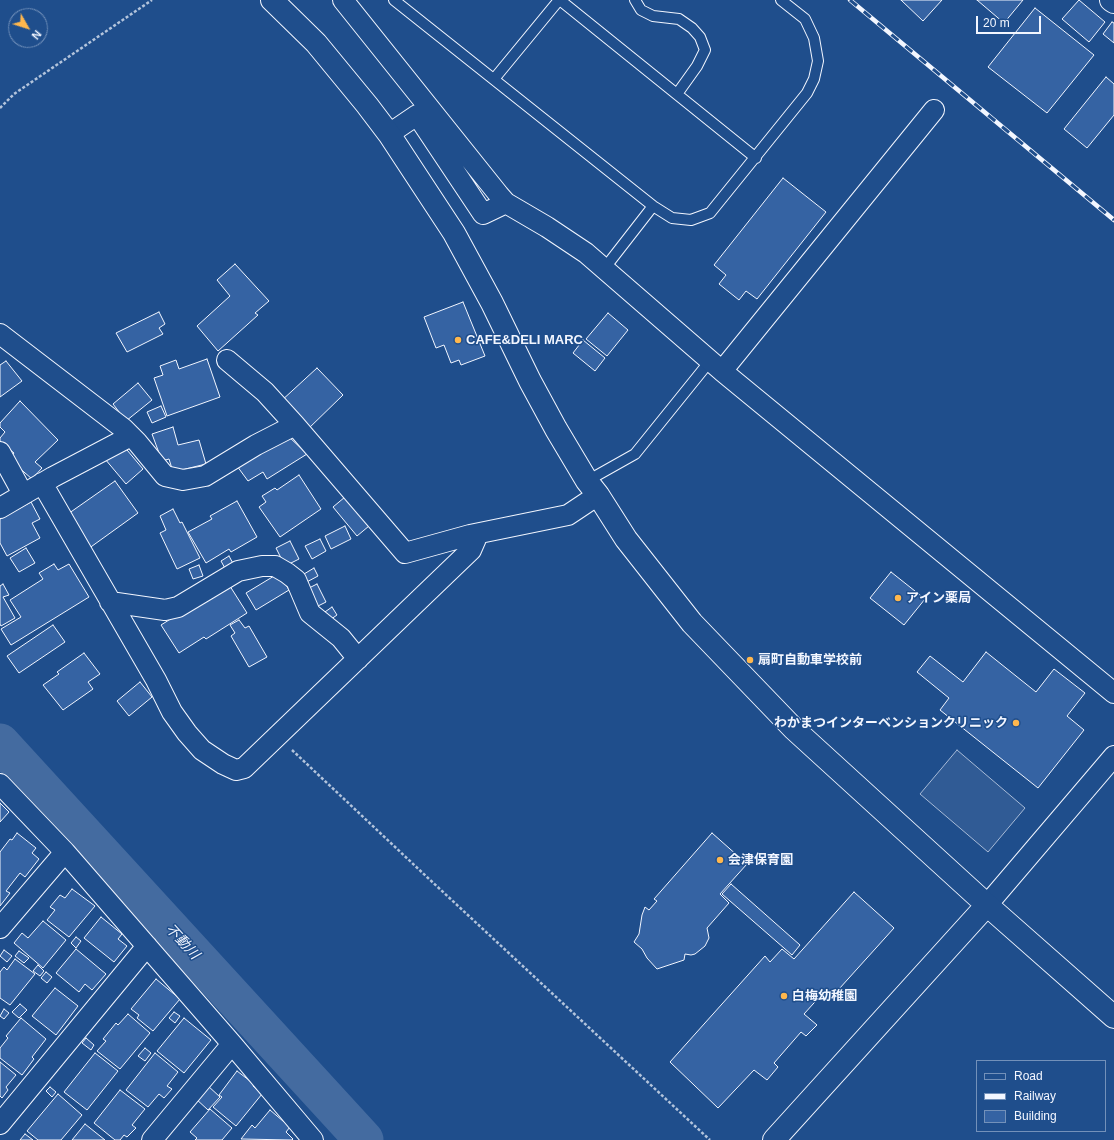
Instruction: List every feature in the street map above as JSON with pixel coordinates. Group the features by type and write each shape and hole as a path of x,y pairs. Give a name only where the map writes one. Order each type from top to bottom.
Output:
{"street":[{"path":"272,0 316,43 367,105 388,134 454,233 492,304 534,388 592,488 626,539 692,623 794,729 987,905 1114,1017"},
{"path":"343,0 499,196 586,253 716,366 1114,693"},
{"path":"716,366 934,110"},
{"path":"388,134 417,115 484,214 506,202"},
{"path":"0,334 23,350 131,436 164,476 182,480 205,476 256,445 295,425"},
{"path":"227,360 265,392 405,553 478,534 568,515 592,488"},
{"path":"0,508 42,483 131,436"},
{"path":"0,452 23,494"},
{"path":"42,483 156,680 172,712 187,733 202,750 223,764 236,770 244,768 278,737 471,550 478,534"},
{"path":"110,602 165,610 178,607 238,571 262,566 275,566 296,580 310,613 340,638 358,659"},
{"path":"774,1140 987,905 1114,756"},
{"path":"0,784 65,852 232,1044 311,1139"},
{"path":"0,928 65,852"},
{"path":"0,1124 147,946"},
{"path":"152,1140 232,1044"}],"lane":[{"path":"394,0 653,206 672,218 691,220 710,213 807,93 814,79 818,61 814,38 805,19 781,0"},
{"path":"494,79 560,0 756,158"},
{"path":"635,0 642,10 653,16 679,19 692,28 700,37 705,50 697,66 677,94"},
{"path":"604,269 653,206"},
{"path":"592,488 635,454 716,366"}],"path":[{"path":"0,108 14,94 152,0"},
{"path":"278,737 710,1140"}],"shaded area":[{"path":"957,750 1025,808 988,852 920,794"}],"building":[{"path":"901,0 942,0 923,21"},
{"path":"977,0 1023,0 1004,23"},
{"path":"1079,0 1105,22 1089,42 1062,19"},
{"path":"1035,8 1094,55 1047,113 988,67"},
{"path":"1112,22 1114,23 1114,43 1103,34"},
{"path":"1106,77 1114,84 1114,115 1087,148 1064,129"},
{"path":"783,178 826,212 757,299 746,291 739,300 719,284 726,275 714,265"},
{"path":"235,264 269,301 255,313 258,315 218,351 197,326 230,296 217,280"},
{"path":"463,302 485,356 461,365 459,360 451,363 444,345 436,348 424,317"},
{"path":"159,312 165,324 159,328 163,334 127,352 116,333"},
{"path":"608,313 628,330 607,356 586,339"},
{"path":"583,340 605,358 595,371 573,353"},
{"path":"207,359 220,397 167,416 154,378 163,375 160,366 176,360 179,369"},
{"path":"6,361 22,381 0,397 0,365"},
{"path":"317,368 343,395 307,430 280,402"},
{"path":"138,383 152,400 126,421 113,404"},
{"path":"20,401 58,440 35,462 42,468 32,479 9,459 14,453 0,441 0,438 5,432 0,427 0,423"},
{"path":"161,406 166,417 152,423 147,412"},
{"path":"173,427 178,445 199,440 206,464 173,472 169,459 162,461 152,434"},
{"path":"287,435 307,454 267,479 263,472 248,481 237,466"},
{"path":"122,444 143,469 126,484 105,459"},
{"path":"299,475 321,509 280,537 259,507 266,502 262,496 275,488 277,490"},
{"path":"115,481 138,513 88,549 65,516"},
{"path":"345,497 369,526 357,536 333,507"},
{"path":"237,501 257,537 231,552 229,549 206,563 188,532 212,519 210,516"},
{"path":"31,502 40,519 32,523 40,538 7,556 0,543 0,519"},
{"path":"173,509 180,523 182,522 200,558 177,569 160,533 166,530 160,516"},
{"path":"345,526 351,539 331,549 325,536"},
{"path":"320,539 326,551 312,559 305,546"},
{"path":"290,541 299,559 285,566 276,548"},
{"path":"26,548 35,563 19,572 10,558"},
{"path":"229,556 235,567 227,572 221,561"},
{"path":"54,564 58,570 69,564 89,597 11,645 1,629 21,617 10,600 43,579 39,573"},
{"path":"199,565 203,576 193,579 189,569"},
{"path":"314,568 318,576 303,584 299,577"},
{"path":"891,572 925,599 904,625 870,598"},
{"path":"279,573 289,590 256,610 246,593"},
{"path":"228,583 247,613 206,639 204,637 179,653 161,625"},
{"path":"3,584 9,595 3,597 15,618 1,626 0,586"},
{"path":"317,584 326,602 314,608 305,590"},
{"path":"332,607 337,615 327,622 322,614"},
{"path":"239,620 245,628 249,626 267,657 249,667 231,636 235,633 230,625"},
{"path":"53,625 65,642 19,673 7,656"},
{"name":"わかまつインターベンションクリニック","path":"986,652 1036,692 1054,669 1085,693 1067,716 1084,730 1038,788 940,710 949,698 917,672 930,656 963,682"},
{"path":"84,653 100,674 88,682 93,689 63,710 43,685 59,674 57,672"},
{"path":"140,682 152,697 129,716 117,701"},
{"path":"0,803 9,812 0,822"},
{"path":"17,833 36,848 32,853 39,859 25,877 20,873 6,891 10,893 0,906 0,852 10,839 12,840"},
{"path":"712,833 747,864 720,894 729,903 707,928 709,938 705,946 695,954 685,954 684,960 657,969 647,958 642,949 634,942 639,934 645,907 649,910 657,901 654,899"},
{"path":"731,884 800,945 792,955 722,894"},
{"path":"72,889 95,906 69,937 47,920 55,910 50,907 60,895 65,898"},
{"path":"854,892 894,928 830,999 823,993 804,1014 817,1025 806,1036 801,1032 774,1063 778,1067 767,1080 754,1070 718,1108 670,1062 765,956 770,962 782,949 794,959"},
{"path":"101,917 122,934 118,939 127,946 114,962 84,938"},
{"path":"43,921 66,940 43,968 14,943 22,933 28,938"},
{"path":"76,937 81,941 76,948 71,943"},
{"path":"76,949 106,974 92,990 85,984 79,992 56,973"},
{"path":"4,950 12,956 7,962 0,956"},
{"path":"19,951 29,958 24,963 15,956"},
{"path":"15,959 35,974 10,1005 0,998 0,972 4,967 7,970"},
{"path":"38,965 44,971 40,976 33,971"},
{"path":"46,972 52,977 47,983 41,978"},
{"path":"156,979 180,999 153,1031 137,1018 139,1015 131,1009"},
{"path":"55,988 78,1006 56,1035 32,1016"},
{"path":"20,1004 27,1010 19,1018 12,1012"},
{"path":"4,1009 9,1013 4,1019 0,1016"},
{"path":"174,1012 180,1016 175,1023 169,1018"},
{"path":"128,1014 150,1033 120,1069 97,1051 106,1041 103,1039 116,1023 118,1025"},
{"path":"21,1018 46,1039 32,1057 34,1059 22,1075 0,1058 0,1048 8,1038 6,1036"},
{"path":"184,1018 211,1040 184,1073 157,1051"},
{"path":"86,1038 94,1045 91,1050 82,1043"},
{"path":"145,1048 151,1053 145,1061 138,1056"},
{"path":"95,1053 118,1071 87,1110 64,1092"},
{"path":"155,1053 178,1072 167,1086 172,1089 164,1098 159,1094 148,1107 126,1090"},
{"path":"0,1062 16,1075 6,1087 8,1090 2,1098 0,1096"},
{"path":"237,1071 254,1084 253,1086 262,1094 236,1126 213,1107 222,1097 219,1095"},
{"path":"207,1085 220,1097 208,1110 195,1098"},
{"path":"50,1087 56,1092 52,1097 46,1091"},
{"path":"120,1090 145,1109 132,1125 136,1128 127,1137 124,1135 120,1140 115,1140 94,1123"},
{"path":"58,1094 82,1115 61,1140 38,1140 27,1131"},
{"path":"210,1109 232,1128 222,1140 195,1140 197,1138 190,1132"},
{"path":"270,1110 290,1127 286,1132 293,1139 292,1140 241,1139 252,1125 255,1128"},
{"path":"85,1124 105,1140 72,1140"},
{"path":"25,1134 33,1140 20,1140"}],"waterway":[{"name":"不動川","path":"0,743 364,1140"}],"railway":[{"path":"850,0 1114,220"}],"place":[{"name":"CAFE&DELI MARC","path":"458,340"},
{"name":"アイン薬局","path":"898,598"},
{"name":"扇町自動車学校前","path":"750,660"},
{"name":"わかまつインターベンションクリニック","path":"1016,723"},
{"name":"会津保育園","path":"720,860"},
{"name":"白梅幼稚園","path":"784,996"}]}
